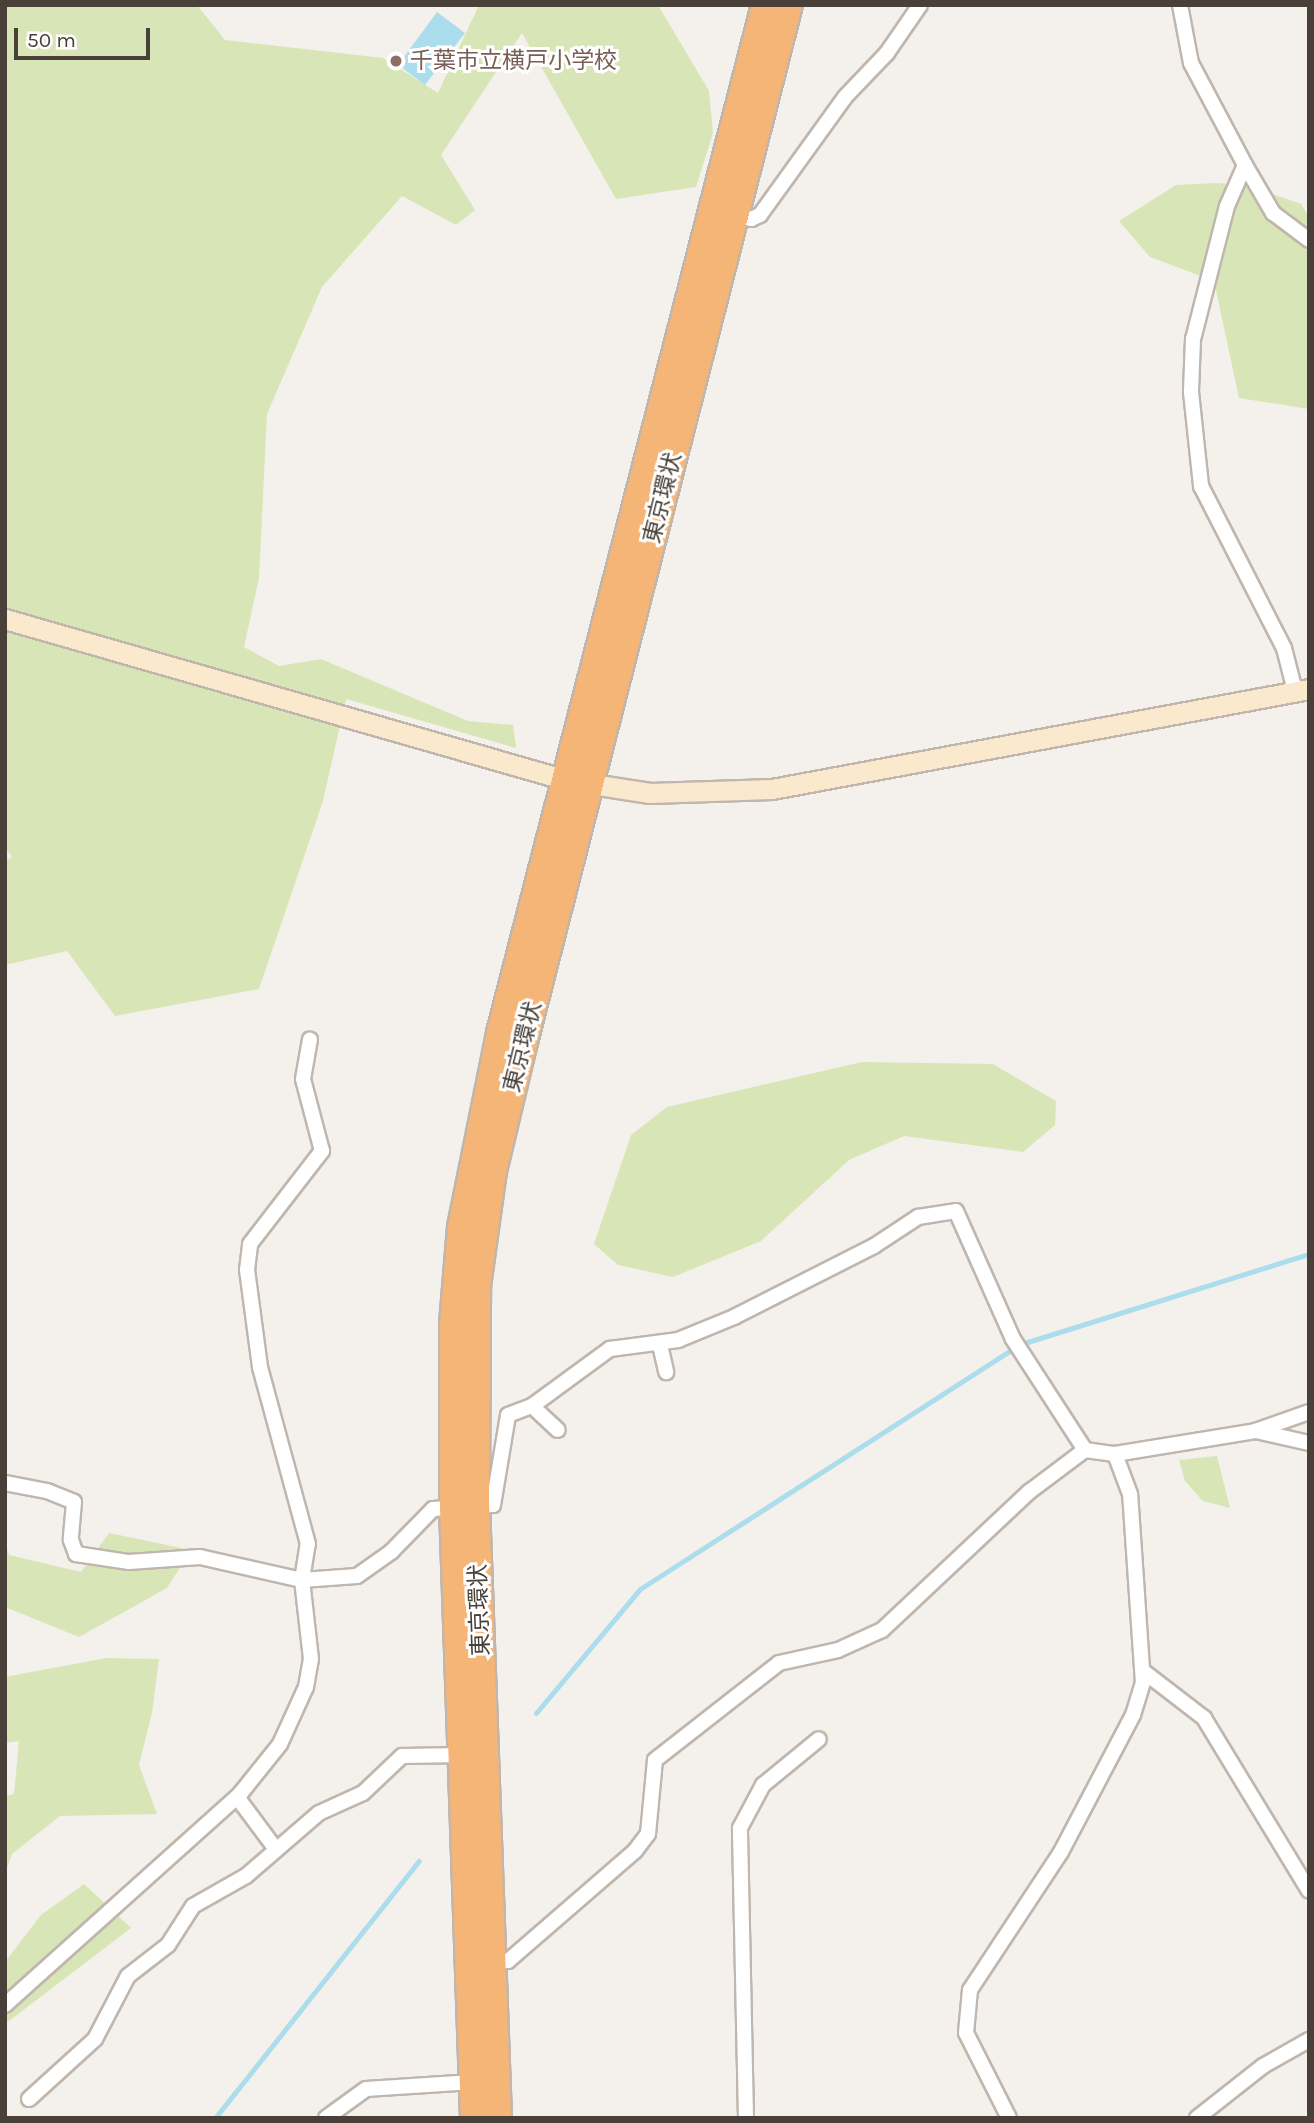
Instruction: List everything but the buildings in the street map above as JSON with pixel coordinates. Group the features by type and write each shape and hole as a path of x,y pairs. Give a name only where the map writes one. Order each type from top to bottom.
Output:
{"highway":[{"name":"東京環状","path":"498,2118 480,1963 463,1755 464,1506 477,1286 493,1171 578,782 723,212 765,5"},
{"name":"東京環状","path":"723,212 789,5"},
{"name":"東京環状","path":"464,1506 480,1963 473,2082 474,2118"}],"street":[{"path":"723,212 760,215 845,97 887,52 920,5"},
{"path":"1180,5 1191,63 1245,165 1273,213 1309,240"},
{"path":"5,619 578,782 650,793 772,789 1302,690 1284,648 1202,486 1191,392 1194,339 1204,289 1227,206 1245,165"},
{"path":"5,2005 237,1797 280,1744 306,1687 311,1659 302,1580 308,1544 303,1514 284,1462 260,1367 247,1270 250,1244 322,1151 303,1079 310,1040"},
{"path":"5,1483 74,1502 71,1540 76,1554 129,1562 200,1558 302,1580 364,1573 433,1509 493,1505 497,1494 508,1415 532,1406 610,1349 660,1345 734,1317 874,1246 918,1217 956,1211 1013,1339 1085,1450"},
{"path":"660,1345 666,1372"},
{"path":"532,1406 558,1430"},
{"path":"480,1963 509,1961 635,1851 648,1834 655,1760 779,1663 838,1650 882,1630 1029,1492 1085,1450 1115,1454 1255,1431 1309,1412"},
{"path":"1255,1431 1309,1443"},
{"path":"1009,2118 966,2032 970,1990 1061,1852 1133,1715 1143,1671 1130,1494 1115,1454"},
{"path":"1143,1671 1204,1718 1309,1891"},
{"path":"746,2118 740,1828 763,1785 818,1739"},
{"path":"29,2099 95,2039 128,1976 168,1945 194,1906 246,1876 275,1848 319,1813 363,1793 402,1756 463,1755"},
{"path":"237,1797 275,1848"},
{"path":"1196,2118 1263,2066 1309,2040"},
{"path":"326,2118 366,2089 473,2082"}],"green space":[{"path":"5,5 197,5 225,40 383,58 438,93 479,5 658,5 709,91 713,133 696,187 616,199 522,33 441,155 475,210 456,225 402,196 322,287 267,414 259,578 244,647 279,666 321,659 468,721 513,725 516,748 346,699 323,801 259,989 115,1016 67,951 5,965 5,861 12,857 5,847"},
{"path":"1176,185 1247,185 1301,204 1309,217 1309,409 1239,398 1214,281 1150,257 1119,221"},
{"path":"862,1062 993,1064 1056,1101 1055,1125 1023,1152 904,1136 849,1160 761,1241 673,1277 618,1265 594,1244 631,1135 667,1107"},
{"path":"1217,1456 1230,1508 1203,1501 1185,1481 1179,1460"},
{"path":"109,1533 191,1550 167,1588 79,1637 5,1607 5,1543 9,1555 81,1572"},
{"path":"106,1658 159,1659 152,1713 139,1765 157,1814 60,1816 12,1854 5,1873 5,1796 14,1794 19,1741 5,1743 5,1677"},
{"path":"84,1884 131,1928 5,2024 5,1962 41,1915"}],"water":[{"path":"437,12 465,33 425,85 398,65"}],"waterway":[{"path":"536,1713 640,1589 1018,1345 1309,1254"},
{"path":"215,2118 419,1861"}],"place":[{"name":"千葉市立横戸小学校","path":"396,61"}]}
